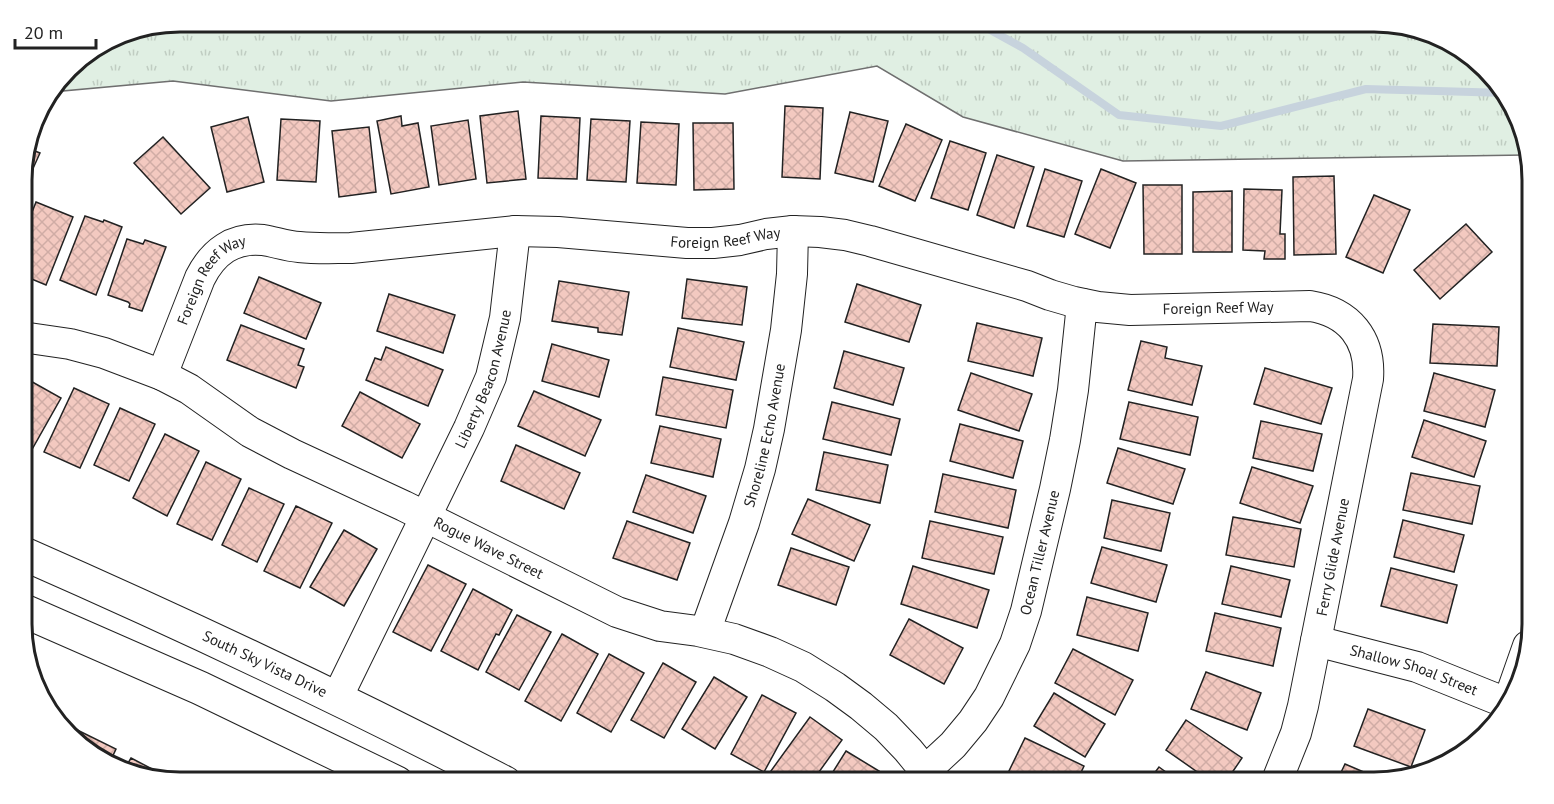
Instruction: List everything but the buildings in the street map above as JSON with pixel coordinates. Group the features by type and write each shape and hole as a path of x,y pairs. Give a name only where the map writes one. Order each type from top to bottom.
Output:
{"main road":[{"name":"South Sky Vista Drive","path":"32,558 245,653 483,772"},
{"path":"32,614 200,688 374,772"}],"street":[{"name":"Foreign Reef Way","path":"162,375 207,264 217,253 230,245 254,240 324,249 515,231 558,232 687,243 740,240 793,231 829,233 870,241 1082,304 1130,310 1310,306 1335,313 1356,330"},
{"name":"Liberty Beacon Avenue","path":"338,698 427,517 491,377 506,318 515,231"},
{"name":"Shoreline Echo Avenue","path":"705,632 744,524 764,449 786,330 792,274 793,231"},
{"name":"Ocean Tiller Avenue","path":"934,772 989,697 1015,644 1026,610 1065,440 1082,304"},
{"name":"Ferry Glide Avenue","path":"1280,772 1296,733 1303,706 1368,379 1367,353 1356,330"},
{"name":"Rogue Wave Street","path":"32,338 70,344 104,353 162,375 189,389 250,432 292,454 427,517 617,612 660,626 705,632 734,639 803,667 836,687 886,727 926,772"},
{"name":"Shallow Shoal Street","path":"1316,641 1417,667 1501,700"}],"green space":[{"path":"170,32 1384,32 1422,39 1457,56 1472,68 1492,89 1503,106 1511,123 1520,155 1123,161 963,117 877,66 725,94 523,82 331,101 173,81 61,91 82,68 106,51 132,39"}],"waterway":[{"path":"994,32 1023,48 1119,115 1221,126 1366,89 1494,93"}]}
